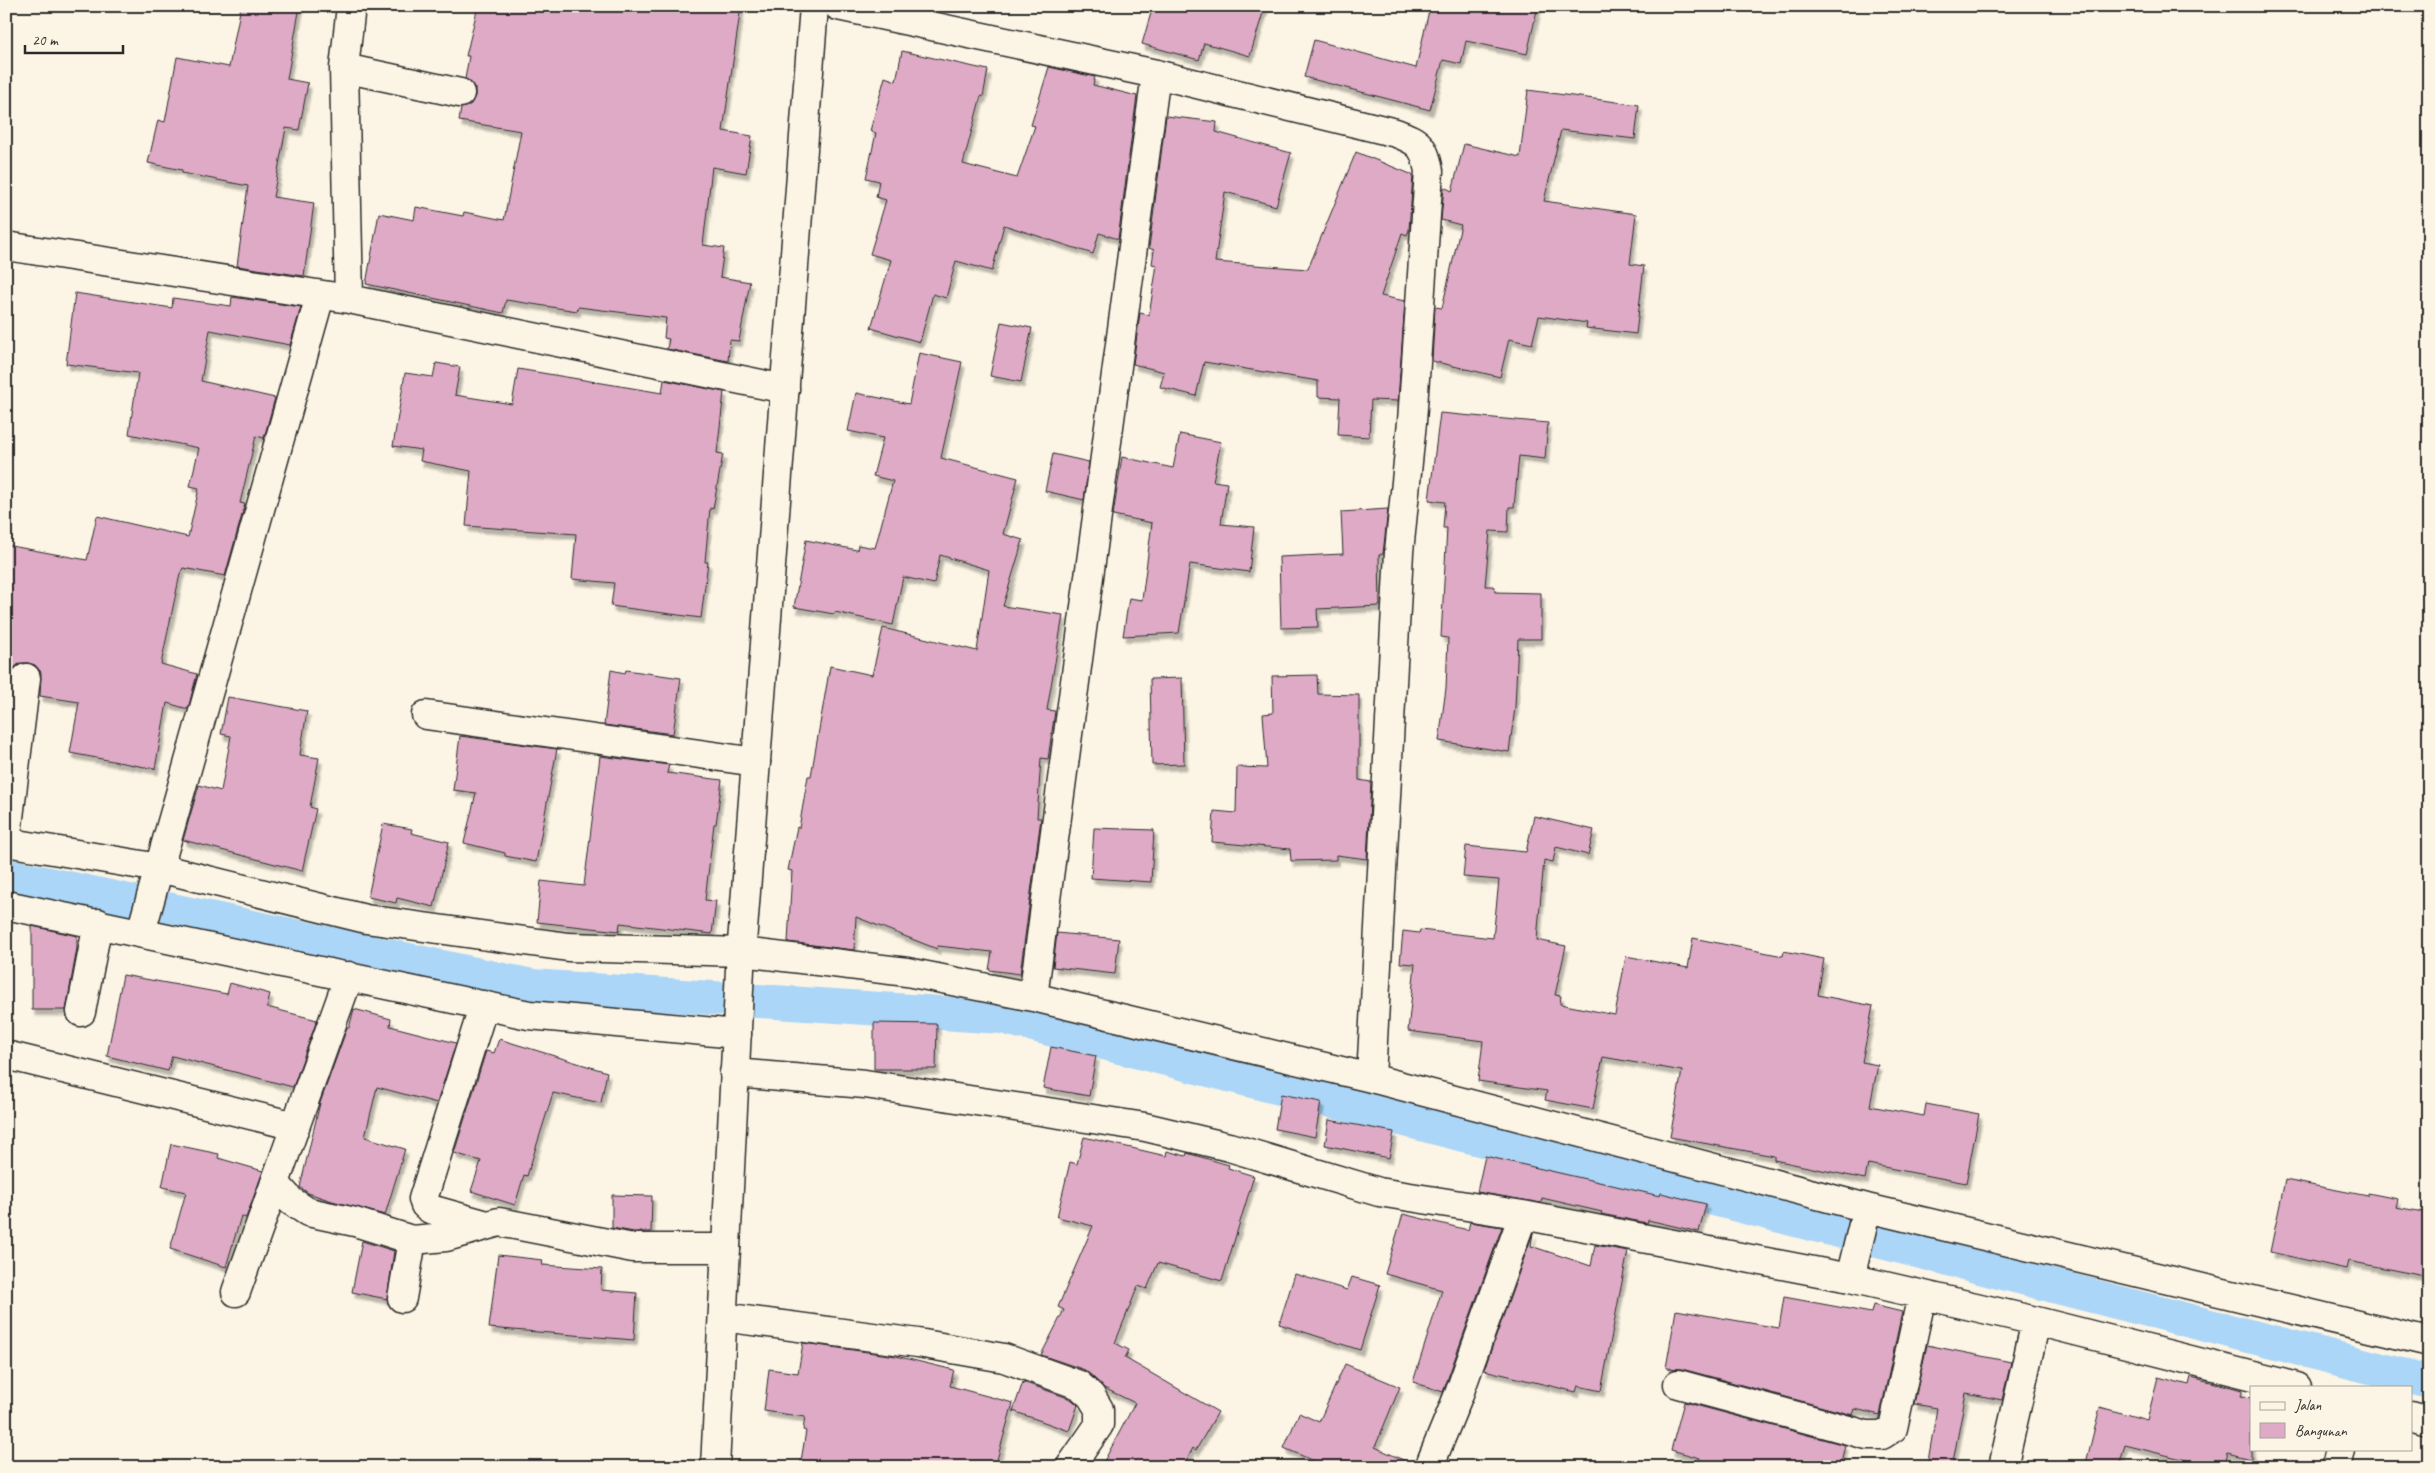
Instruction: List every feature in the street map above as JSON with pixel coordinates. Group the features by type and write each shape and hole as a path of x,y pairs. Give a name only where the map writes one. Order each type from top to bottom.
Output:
{"street":[{"path":"349,299 344,68 351,6"},
{"path":"716,1467 741,960 814,6"},
{"path":"838,6 1156,74 1396,133 1414,140 1425,151 1429,171 1412,422 1399,552 1371,1078"},
{"path":"344,68 460,94"},
{"path":"1033,997 1156,74"},
{"path":"6,246 349,299 785,389"},
{"path":"141,932 320,296"},
{"path":"26,678 6,842 159,868 366,919 568,947 907,972 1033,997 1371,1078 1865,1217 2429,1342"},
{"path":"426,716 756,762"},
{"path":"6,905 529,1015 737,1030"},
{"path":"80,1012 98,923"},
{"path":"236,1292 348,976"},
{"path":"484,1005 423,1199 425,1205 430,1209 487,1225"},
{"path":"6,1056 296,1126"},
{"path":"734,1073 865,1084 1145,1127 1229,1147 1379,1192 1853,1266 1922,1295 2036,1321 2293,1386"},
{"path":"275,1183 292,1200 308,1212 412,1240 446,1237 499,1222 632,1248 726,1248"},
{"path":"1429,1467 1459,1394 1523,1215"},
{"path":"1853,1266 1865,1217"},
{"path":"402,1298 412,1240"},
{"path":"1678,1384 1867,1435 1882,1435 1893,1428 1922,1295"},
{"path":"723,1317 918,1343 1004,1358 1079,1385 1091,1396 1099,1409 1099,1425 1070,1467"},
{"path":"2003,1467 2036,1321"},
{"path":"2412,1416 2429,1421"},
{"path":"2336,1467 2340,1450"}],"building":[{"path":"241,6 300,6 287,79 308,83 299,130 286,128 273,197 314,203 304,276 237,266 248,186 182,173 182,170 148,163 158,120 165,122 177,57 229,67"},
{"path":"478,6 741,6 723,131 752,136 746,173 712,167 703,245 724,248 720,277 750,282 739,341 730,340 728,361 667,349 669,339 664,338 666,318 578,307 577,311 506,300 503,313 366,284 379,213 414,220 416,207 463,216 464,212 504,220 521,131 459,121 461,108 471,104 475,96 475,88 465,79 469,56 466,56"},
{"path":"1153,6 1265,6 1250,56 1204,43 1199,60 1142,44"},
{"path":"1430,6 1538,6 1527,54 1466,41 1461,64 1443,60 1430,110 1304,77 1314,40 1416,68"},
{"path":"902,51 988,70 983,97 981,96 963,164 1017,178 1035,126 1031,125 1049,67 1095,77 1093,85 1137,96 1118,239 1099,233 1093,254 1004,225 992,271 956,261 946,298 933,294 920,342 871,328 891,260 870,254 886,200 876,197 879,181 866,178 876,133 870,131 885,77 896,81"},
{"path":"1528,90 1639,105 1635,139 1561,130 1544,201 1636,214 1630,264 1644,266 1636,334 1586,328 1587,323 1539,316 1532,344 1509,339 1500,377 1432,361 1435,307 1442,308 1461,225 1441,220 1444,187 1452,191 1464,144 1520,157"},
{"path":"1166,116 1217,122 1216,132 1291,153 1276,206 1225,192 1215,262 1308,269 1356,152 1413,175 1409,230 1407,235 1402,233 1381,296 1405,301 1398,401 1371,400 1369,437 1338,435 1340,398 1318,397 1318,381 1204,362 1196,396 1160,387 1164,372 1133,364 1140,313 1149,315 1157,265 1152,264 1154,250 1149,248"},
{"path":"75,293 172,308 173,298 231,306 232,297 301,307 290,345 210,330 201,381 275,398 264,438 256,436 240,503 245,504 225,576 183,568 180,574 161,664 197,674 188,709 167,703 155,769 70,753 79,702 40,696 41,672 35,665 20,663 14,668 9,691 6,691 6,545 87,560 97,516 188,537 199,488 190,486 199,448 129,434 138,373 66,364"},
{"path":"1001,322 1032,328 1021,382 990,376"},
{"path":"919,353 962,362 941,458 1018,478 1003,534 1023,540 1003,606 1063,615 1047,710 1055,711 1048,759 1041,758 1037,818 1041,818 1020,974 989,970 992,952 938,946 937,949 856,917 854,950 788,942 792,871 788,870 797,827 799,828 808,776 811,776 830,666 872,675 883,628 977,651 989,570 940,555 934,584 903,577 893,625 835,612 834,614 794,607 806,540 857,550 858,545 875,548 893,481 873,476 883,438 848,431 856,393 909,404"},
{"path":"436,363 460,367 455,395 512,404 518,369 662,393 664,380 724,392 717,453 723,454 713,509 710,508 705,562 708,562 701,618 611,606 614,583 572,579 576,534 466,526 471,471 420,461 422,450 393,446 405,373 433,377"},
{"path":"1440,413 1548,423 1545,459 1519,456 1514,507 1509,507 1508,532 1490,531 1485,586 1494,586 1495,592 1541,593 1541,639 1518,639 1515,708 1509,752 1439,741 1446,688 1448,638 1441,637 1447,528 1443,528 1445,502 1429,500"},
{"path":"1180,434 1221,442 1213,481 1227,483 1221,524 1254,527 1249,572 1190,564 1179,633 1123,636 1129,598 1142,600 1152,523 1113,515 1122,457 1173,468"},
{"path":"1053,454 1089,462 1084,500 1045,491"},
{"path":"1388,509 1383,554 1379,555 1380,606 1317,609 1318,627 1281,628 1279,557 1343,554 1341,512"},
{"path":"611,670 625,673 626,670 681,678 673,734 604,725"},
{"path":"1317,675 1318,694 1359,695 1359,780 1371,782 1367,859 1336,855 1336,860 1291,861 1290,849 1212,842 1214,811 1236,813 1237,767 1267,768 1263,714 1273,713 1272,676"},
{"path":"1182,678 1184,764 1152,765 1150,679"},
{"path":"228,697 307,711 300,755 319,758 310,807 316,809 302,871 183,840 199,785 221,791 231,736 221,734"},
{"path":"460,736 557,749 536,862 505,856 505,853 464,843 476,793 453,790"},
{"path":"600,756 669,765 667,773 722,780 716,824 714,824 705,900 716,901 712,934 620,923 619,931 537,922 541,881 584,886"},
{"path":"1534,816 1594,830 1588,855 1556,847 1553,862 1544,860 1537,940 1566,946 1555,995 1561,996 1560,1004 1615,1015 1626,956 1688,968 1693,938 1783,956 1784,951 1824,959 1818,995 1873,1006 1862,1062 1878,1065 1870,1106 1924,1116 1926,1104 1979,1114 1966,1183 1868,1164 1865,1179 1774,1160 1774,1156 1670,1137 1682,1071 1603,1057 1593,1109 1545,1100 1547,1091 1478,1081 1483,1041 1408,1031 1415,964 1400,963 1403,931 1419,933 1420,930 1493,938 1499,880 1463,877 1466,846 1526,852"},
{"path":"383,824 412,829 411,833 449,842 434,907 397,898 396,903 368,897"},
{"path":"1094,828 1154,830 1151,882 1091,878"},
{"path":"32,926 77,936 77,948 66,1010 32,1010"},
{"path":"1057,933 1119,939 1115,974 1053,967"},
{"path":"123,975 227,994 230,983 270,994 267,1007 317,1020 293,1087 172,1056 168,1071 107,1056"},
{"path":"354,1009 391,1019 390,1026 456,1043 437,1103 377,1087 365,1137 405,1149 385,1215 332,1201 308,1193 300,1187 320,1103 347,1028 349,1028"},
{"path":"874,1023 937,1024 936,1069 874,1069"},
{"path":"499,1039 607,1072 601,1103 553,1093 527,1176 524,1175 515,1205 471,1191 481,1161 454,1153 486,1051 494,1053"},
{"path":"1051,1047 1096,1056 1089,1096 1043,1088"},
{"path":"1281,1094 1321,1102 1315,1137 1275,1129"},
{"path":"1329,1120 1394,1132 1389,1158 1325,1145"},
{"path":"1084,1137 1166,1156 1167,1151 1186,1156 1187,1153 1229,1165 1228,1168 1254,1176 1222,1281 1158,1263 1147,1289 1138,1286 1115,1343 1129,1350 1125,1358 1218,1412 1196,1450 1193,1448 1183,1467 1101,1467 1135,1403 1104,1388 1085,1370 1041,1355 1064,1310 1058,1307 1093,1226 1057,1217 1070,1162 1077,1164"},
{"path":"171,1144 219,1154 218,1158 263,1171 246,1218 241,1216 226,1267 170,1249 186,1192 162,1187"},
{"path":"1485,1156 1660,1196 1661,1193 1706,1204 1699,1232 1648,1220 1647,1223 1601,1214 1602,1212 1542,1198 1541,1203 1477,1192"},
{"path":"2285,1180 2368,1196 2368,1193 2398,1199 2396,1207 2429,1213 2429,1277 2348,1261 2346,1269 2270,1252"},
{"path":"612,1195 652,1196 651,1232 634,1232 612,1228"},
{"path":"1403,1214 1468,1230 1470,1222 1502,1227 1443,1392 1413,1382 1442,1290 1385,1274"},
{"path":"1533,1233 1531,1246 1591,1266 1595,1245 1628,1251 1601,1391 1578,1386 1576,1392 1484,1370"},
{"path":"362,1241 394,1251 387,1299 352,1292"},
{"path":"498,1255 543,1260 542,1265 602,1269 601,1290 637,1293 634,1340 489,1328"},
{"path":"1295,1274 1347,1290 1352,1277 1380,1285 1360,1350 1279,1324"},
{"path":"1784,1297 1871,1313 1873,1305 1902,1312 1880,1415 1855,1409 1853,1415 1682,1369 1666,1368 1676,1310 1779,1328"},
{"path":"803,1343 896,1356 954,1370 950,1386 1013,1403 995,1467 800,1467 806,1431 803,1430 805,1417 764,1411 769,1369 798,1373"},
{"path":"1927,1345 2011,1362 2002,1400 1966,1393 1952,1467 1927,1467 1937,1408 1914,1404"},
{"path":"1345,1364 1400,1387 1375,1447 1414,1465 1414,1467 1311,1467 1314,1461 1284,1448 1299,1413 1319,1422"},
{"path":"2158,1377 2189,1385 2191,1377 2243,1390 2241,1396 2250,1398 2251,1459 2227,1453 2223,1467 2214,1467 2125,1445 2119,1467 2085,1467 2100,1407 2147,1420"},
{"path":"1023,1382 1071,1399 1078,1405 1069,1431 1013,1411"},
{"path":"1684,1402 1845,1445 1840,1467 1719,1467 1699,1461 1700,1458 1671,1450"}],"waterway":[{"path":"6,875 532,986 1002,1017 2429,1382"}]}
